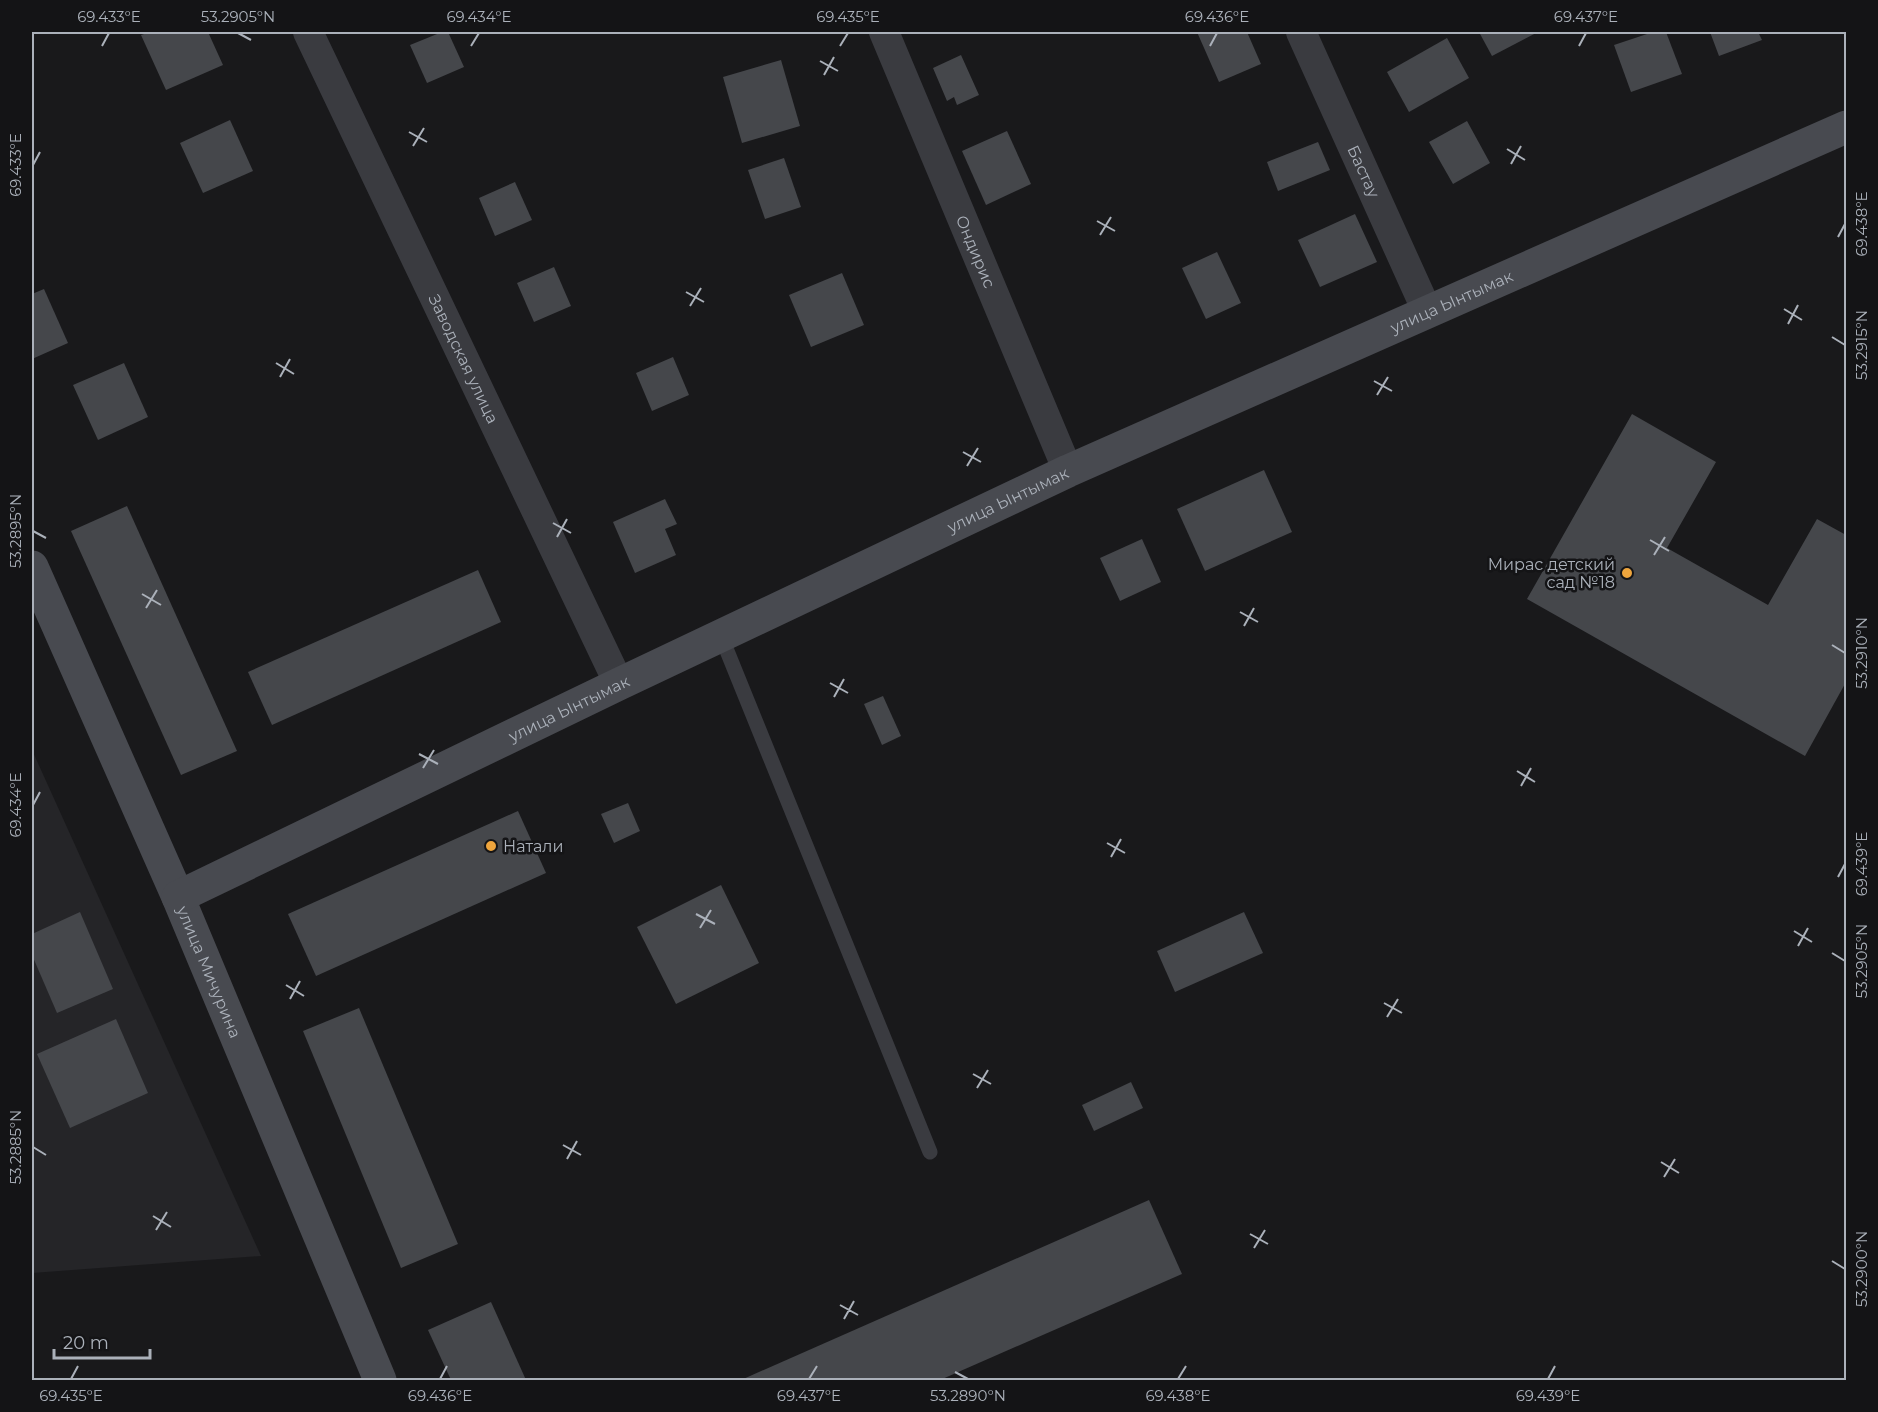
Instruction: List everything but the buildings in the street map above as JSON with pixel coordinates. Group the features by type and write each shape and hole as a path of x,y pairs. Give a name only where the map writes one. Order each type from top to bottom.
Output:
{"street":[{"name":"Заводская улица","path":"308,32 619,684"},
{"name":"Ондирис","path":"884,32 1068,471"},
{"name":"Бастау","path":"1301,32 1427,311"},
{"name":"улица Ынтымак","path":"178,897 1068,471 1846,127"},
{"name":"улица Мичурина","path":"32,567 178,897 380,1380"}],"lane":[{"path":"721,636 930,1152"}],"shaded area":[{"path":"32,750 261,1256 32,1273"}],"place":[{"name":"Мирас детский сад №18","path":"1627,573"},
{"name":"Натали","path":"491,846"}]}
